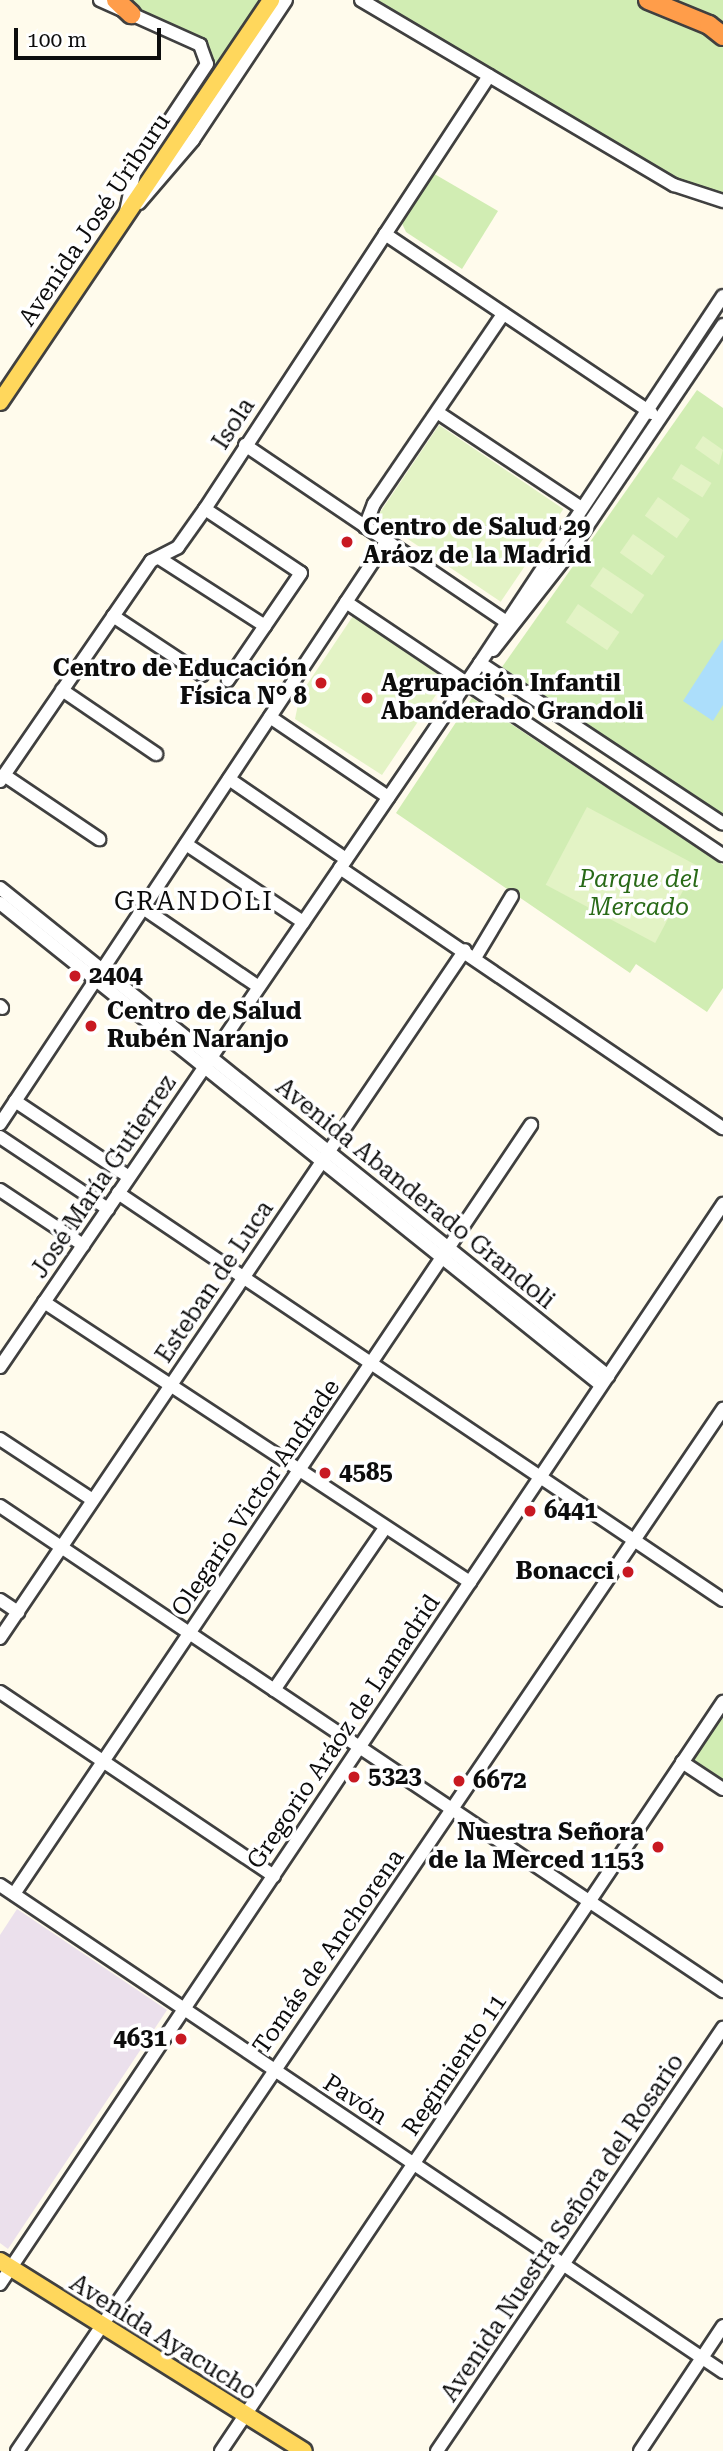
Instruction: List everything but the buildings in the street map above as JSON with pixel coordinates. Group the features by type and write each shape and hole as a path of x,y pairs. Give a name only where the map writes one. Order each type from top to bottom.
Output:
{"highway":[{"path":"116,0 131,14"},
{"path":"648,0 709,25 723,36"}],"main road":[{"name":"Avenida José Uriburu","path":"227,64 261,0"},
{"name":"Avenida José Uriburu","path":"0,402 271,0"},
{"name":"Avenida Ayacucho","path":"5,2265 100,2327 303,2451"}],"street":[{"path":"100,0 201,45 207,64 134,174 126,215"},
{"path":"126,215 159,185 193,140 286,0"},
{"path":"361,0 674,185 723,201"},
{"name":"Isola","path":"2,778 151,561 178,547 205,509 245,445 389,237 489,76"},
{"path":"389,237 660,419"},
{"name":"José María Gutierrez","path":"0,1367 4,1351 44,1302 108,1209 480,663 580,507 723,296"},
{"path":"365,527 374,504 503,313"},
{"name":"José María Gutierrez","path":"480,663 513,631 723,325"},
{"path":"437,412 580,507"},
{"path":"245,445 505,621"},
{"path":"205,509 301,573 228,680"},
{"path":"0,1124 386,542"},
{"path":"159,558 265,626"},
{"path":"346,602 723,855"},
{"path":"113,616 202,675"},
{"path":"480,663 723,824"},
{"path":"62,690 156,754"},
{"path":"270,717 388,797"},
{"path":"2,778 99,839"},
{"path":"229,779 470,954 723,1128"},
{"path":"186,844 303,922"},
{"name":"Avenida Abanderado Grandoli","path":"0,888 99,975"},
{"name":"Esteban de Luca","path":"0,1638 325,1157 512,896"},
{"name":"Avenida Abanderado Grandoli","path":"0,903 99,975 605,1380"},
{"path":"143,908 258,987"},
{"path":"0,1098 14,1104 129,1177"},
{"name":"Olegario Victor Andrade","path":"14,1894 531,1125"},
{"path":"0,1137 108,1209"},
{"path":"0,1191 83,1245"},
{"path":"118,1193 373,1361 723,1600"},
{"name":"Gregorio Aráoz de Lamadrid","path":"0,2284 5,2265 184,2010 722,1207"},
{"path":"44,1302 470,1582"},
{"name":"Tomás de Anchorena","path":"17,2451 272,2071 454,1811 723,1409"},
{"path":"0,1439 93,1500"},
{"path":"0,1506 454,1811 591,1899 723,1991"},
{"path":"274,1690 385,1528"},
{"path":"0,1600 18,1612"},
{"path":"0,1692 274,1876"},
{"name":"Regimiento 11","path":"221,2451 723,1702"},
{"path":"682,1762 723,1790"},
{"name":"Pavón","path":"0,1885 272,2071 723,2372"},
{"name":"Avenida Nuestra Señora del Rosario","path":"437,2451 723,2028"},
{"path":"640,2451 723,2326"}],"shaded area":[{"path":"17,1909 167,2010 8,2249 0,2243 0,1935"}],"green space":[{"path":"100,0 286,0 126,215 134,174 207,63 205,52"},
{"path":"361,0 723,0 723,201 674,185"},
{"path":"431,172 498,211 462,269 406,232 400,219"},
{"name":"Parque del Mercado","path":"697,390 723,408 723,816 502,667"},
{"path":"439,425 563,509 501,602 376,518"},
{"path":"703,436 723,450 719,465 695,448"},
{"path":"681,464 712,483 703,497 672,478"},
{"path":"658,497 690,519 677,538 645,516"},
{"path":"633,534 665,556 652,575 620,553"},
{"path":"603,567 644,595 632,614 590,586"},
{"path":"578,604 619,632 607,650 566,622"},
{"name":"Agrupación Infantil Abanderado Grandoli","path":"353,616 446,680 382,775 295,719 300,695"},
{"name":"Parque del Mercado","path":"472,698 723,865 723,988 707,1012 636,964 630,973 396,813"},
{"path":"587,807 696,865 655,943 546,885"},
{"path":"723,1702 723,1789 682,1762"}],"water":[{"path":"723,639 723,705 713,721 683,701"}],"place":[{"name":"Centro de Salud 29 Aráoz de la Madrid","path":"347,542"},
{"name":"Centro de Educación Física N° 8","path":"321,683"},
{"name":"Agrupación Infantil Abanderado Grandoli","path":"367,698"},
{"name":"2404","path":"75,976"},
{"name":"Centro de Salud Rubén Naranjo","path":"91,1026"},
{"name":"4585","path":"325,1473"},
{"name":"6441","path":"530,1511"},
{"name":"Bonacci","path":"628,1572"},
{"name":"5323","path":"354,1777"},
{"name":"6672","path":"459,1781"},
{"name":"Nuestra Señora de la Merced 1153","path":"658,1847"},
{"name":"4631","path":"181,2039"}],"district":[{"name":"GRANDOLI","path":"194,902"}]}
